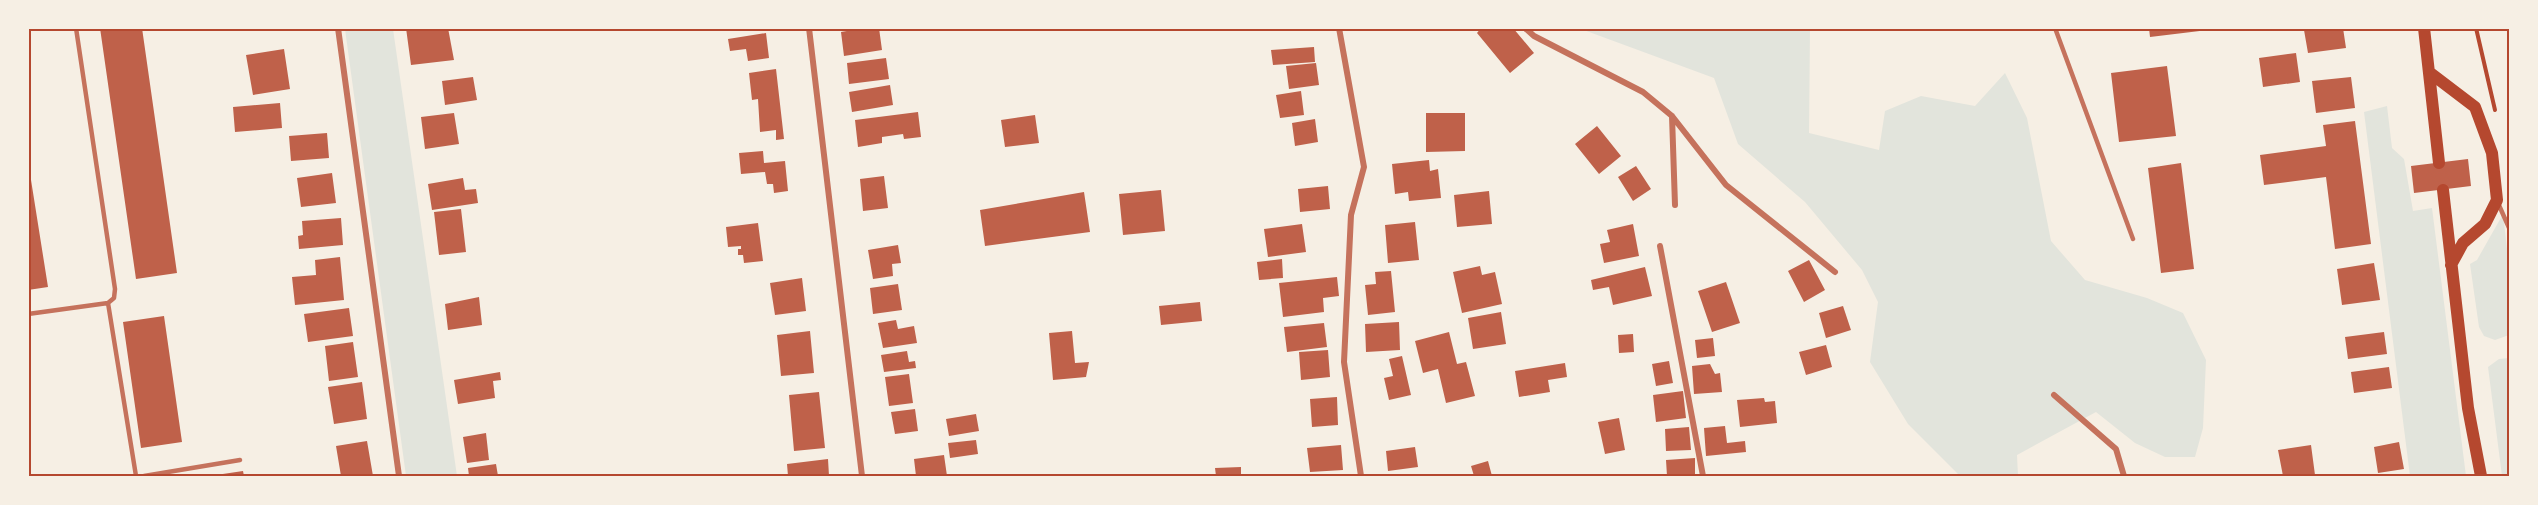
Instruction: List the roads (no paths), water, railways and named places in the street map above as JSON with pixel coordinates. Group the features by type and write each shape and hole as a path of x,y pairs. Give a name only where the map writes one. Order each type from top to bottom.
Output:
{"main road":[{"path":"2424,28 2439,163"},
{"path":"2429,72 2475,107 2492,153 2497,200 2485,224 2463,243 2451,265"},
{"path":"2443,190 2468,408 2481,477"}],"street":[{"path":"338,28 399,477"},
{"path":"809,28 862,477"},
{"path":"1339,28 1364,166 1351,215 1344,363 1361,477"},
{"path":"1525,28 1533,36 1643,92 1672,116 1726,185 1835,272"},
{"path":"1672,116 1675,205"},
{"path":"1660,246 1703,477"},
{"path":"2054,395 2116,449 2124,477"}],"lane":[{"path":"28,314 108,303 114,298 115,289 76,28"},
{"path":"2055,28 2133,239"},
{"path":"2497,200 2510,230"},
{"path":"108,303 136,477"},
{"path":"144,477 240,460"}]}
